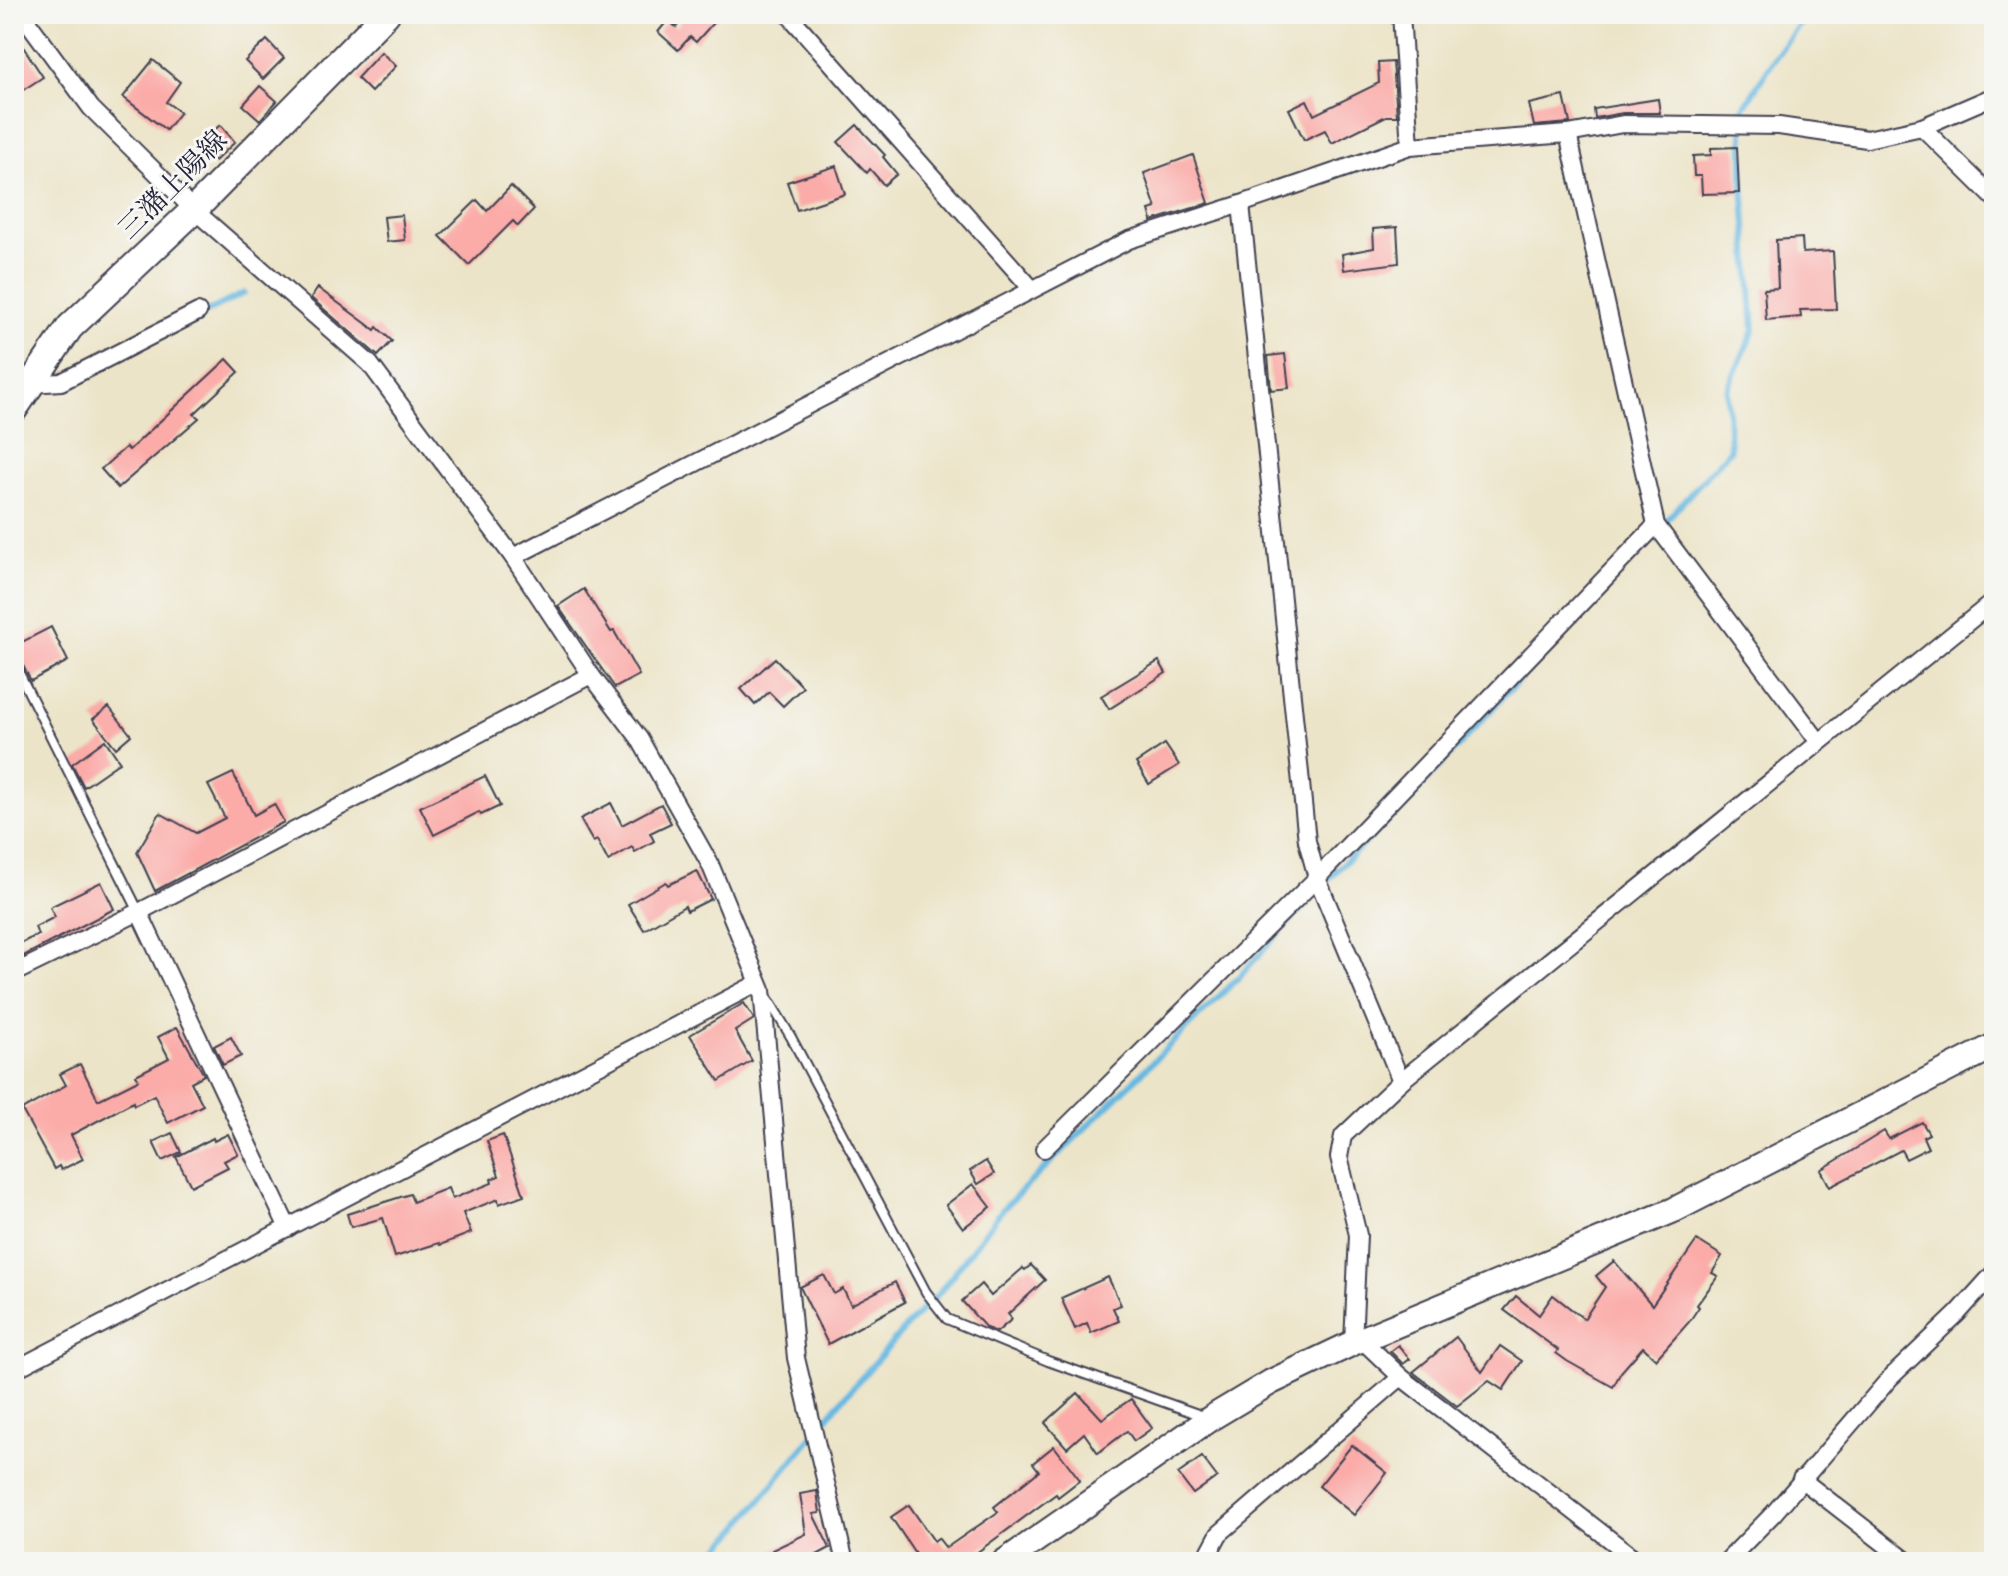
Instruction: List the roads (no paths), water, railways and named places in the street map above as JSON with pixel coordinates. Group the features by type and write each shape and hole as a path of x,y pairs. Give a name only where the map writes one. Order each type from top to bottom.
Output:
{"main road":[{"name":"三潴上陽線","path":"14,409 70,327 194,210 386,14"}],"street":[{"path":"22,14 91,108 194,210 370,364 513,557 591,675 639,738 710,864 760,986 796,1358 845,1562"},
{"path":"788,14 1032,289"},
{"path":"1401,14 1410,146"},
{"path":"513,557 1129,240 1410,146 1568,134 1623,124 1779,126 1867,139 1922,127 1994,96"},
{"path":"1922,127 1994,198"},
{"path":"1568,134 1656,525 1819,742"},
{"path":"1241,204 1307,841 1317,878 1401,1081"},
{"path":"31,384 61,382 198,312"},
{"path":"1044,1149 1317,878 1656,525"},
{"path":"1358,1342 1358,1235 1339,1157 1343,1136 1401,1081 1994,601"},
{"path":"14,973 139,912 591,675"},
{"path":"139,912 288,1228"},
{"path":"14,1370 760,986"},
{"path":"1004,1562 1211,1418 1271,1382 1358,1342 1674,1210 1994,1046"},
{"path":"1726,1562 1773,1514 1890,1378 1958,1313 1994,1273"},
{"path":"1358,1342 1639,1562"},
{"path":"1204,1562 1219,1534 1401,1377"},
{"path":"1801,1479 1908,1562"}],"lane":[{"path":"14,663 139,912"},
{"path":"760,986 791,1037 926,1292 947,1319 1048,1361 1211,1418"}],"waterway":[{"path":"1661,526 1730,450 1727,390 1754,330 1743,185 1743,109 1807,14"},
{"path":"201,315 244,293"},
{"path":"705,1562 733,1534 834,1409 939,1293 1002,1210 1239,977 1529,669"}]}
